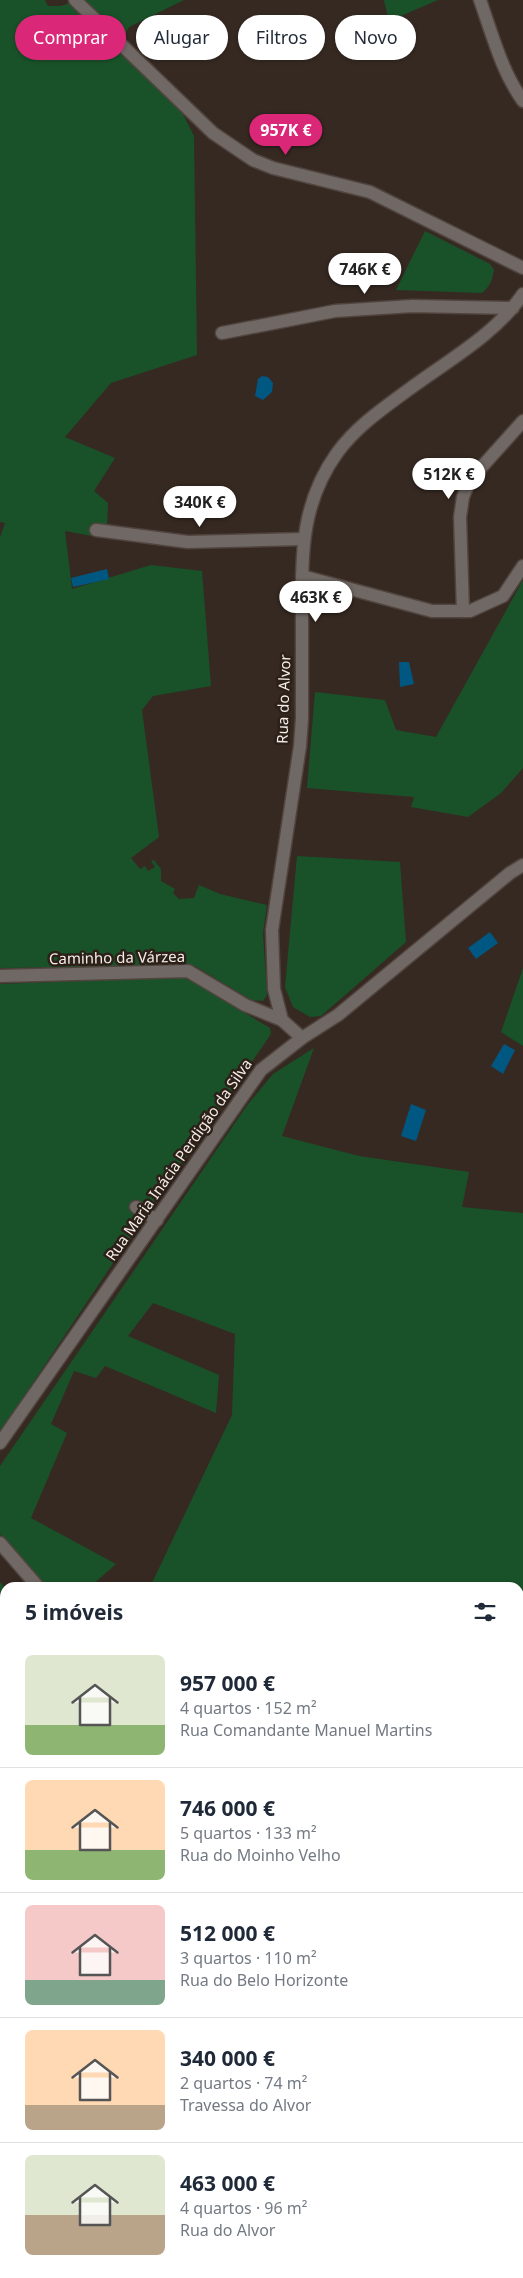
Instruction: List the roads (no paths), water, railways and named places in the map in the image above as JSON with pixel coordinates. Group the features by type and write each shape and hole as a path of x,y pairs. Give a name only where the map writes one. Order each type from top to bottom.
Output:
{"street":[{"path":"76,0 213,133 253,160 273,168 370,192 523,268"},
{"path":"480,0 496,46 515,89 523,101"},
{"name":"Rua do Alvor","path":"282,1020 274,989 272,930 300,746 302,718 303,539 310,506 323,475 338,452 367,420 491,329 514,308 523,294"},
{"path":"222,333 335,311 412,306 514,308"},
{"path":"463,611 460,517 463,497 470,480 523,421"},
{"path":"96,530 188,542 303,539"},
{"path":"302,576 432,611 470,611 503,596 523,566"},
{"name":"Rua Maria Inácia Perdigão da Silva","path":"0,1443 261,1070 302,1038 338,1015 523,864"},
{"name":"Caminho da Várzea","path":"0,976 188,971 245,1006 282,1020"},
{"path":"282,1020 302,1038"},
{"path":"136,1207 157,1220"},
{"path":"0,1543 34,1582"}],"water":[{"path":"262,376 268,377 273,383 272,392 263,400 255,396 258,379"},
{"path":"107,569 109,579 73,587 71,578"},
{"path":"399,662 409,662 414,684 400,687"},
{"path":"490,932 498,943 476,959 468,948"},
{"path":"504,1044 515,1050 503,1074 491,1066"},
{"path":"411,1104 426,1110 416,1141 401,1136"}]}
